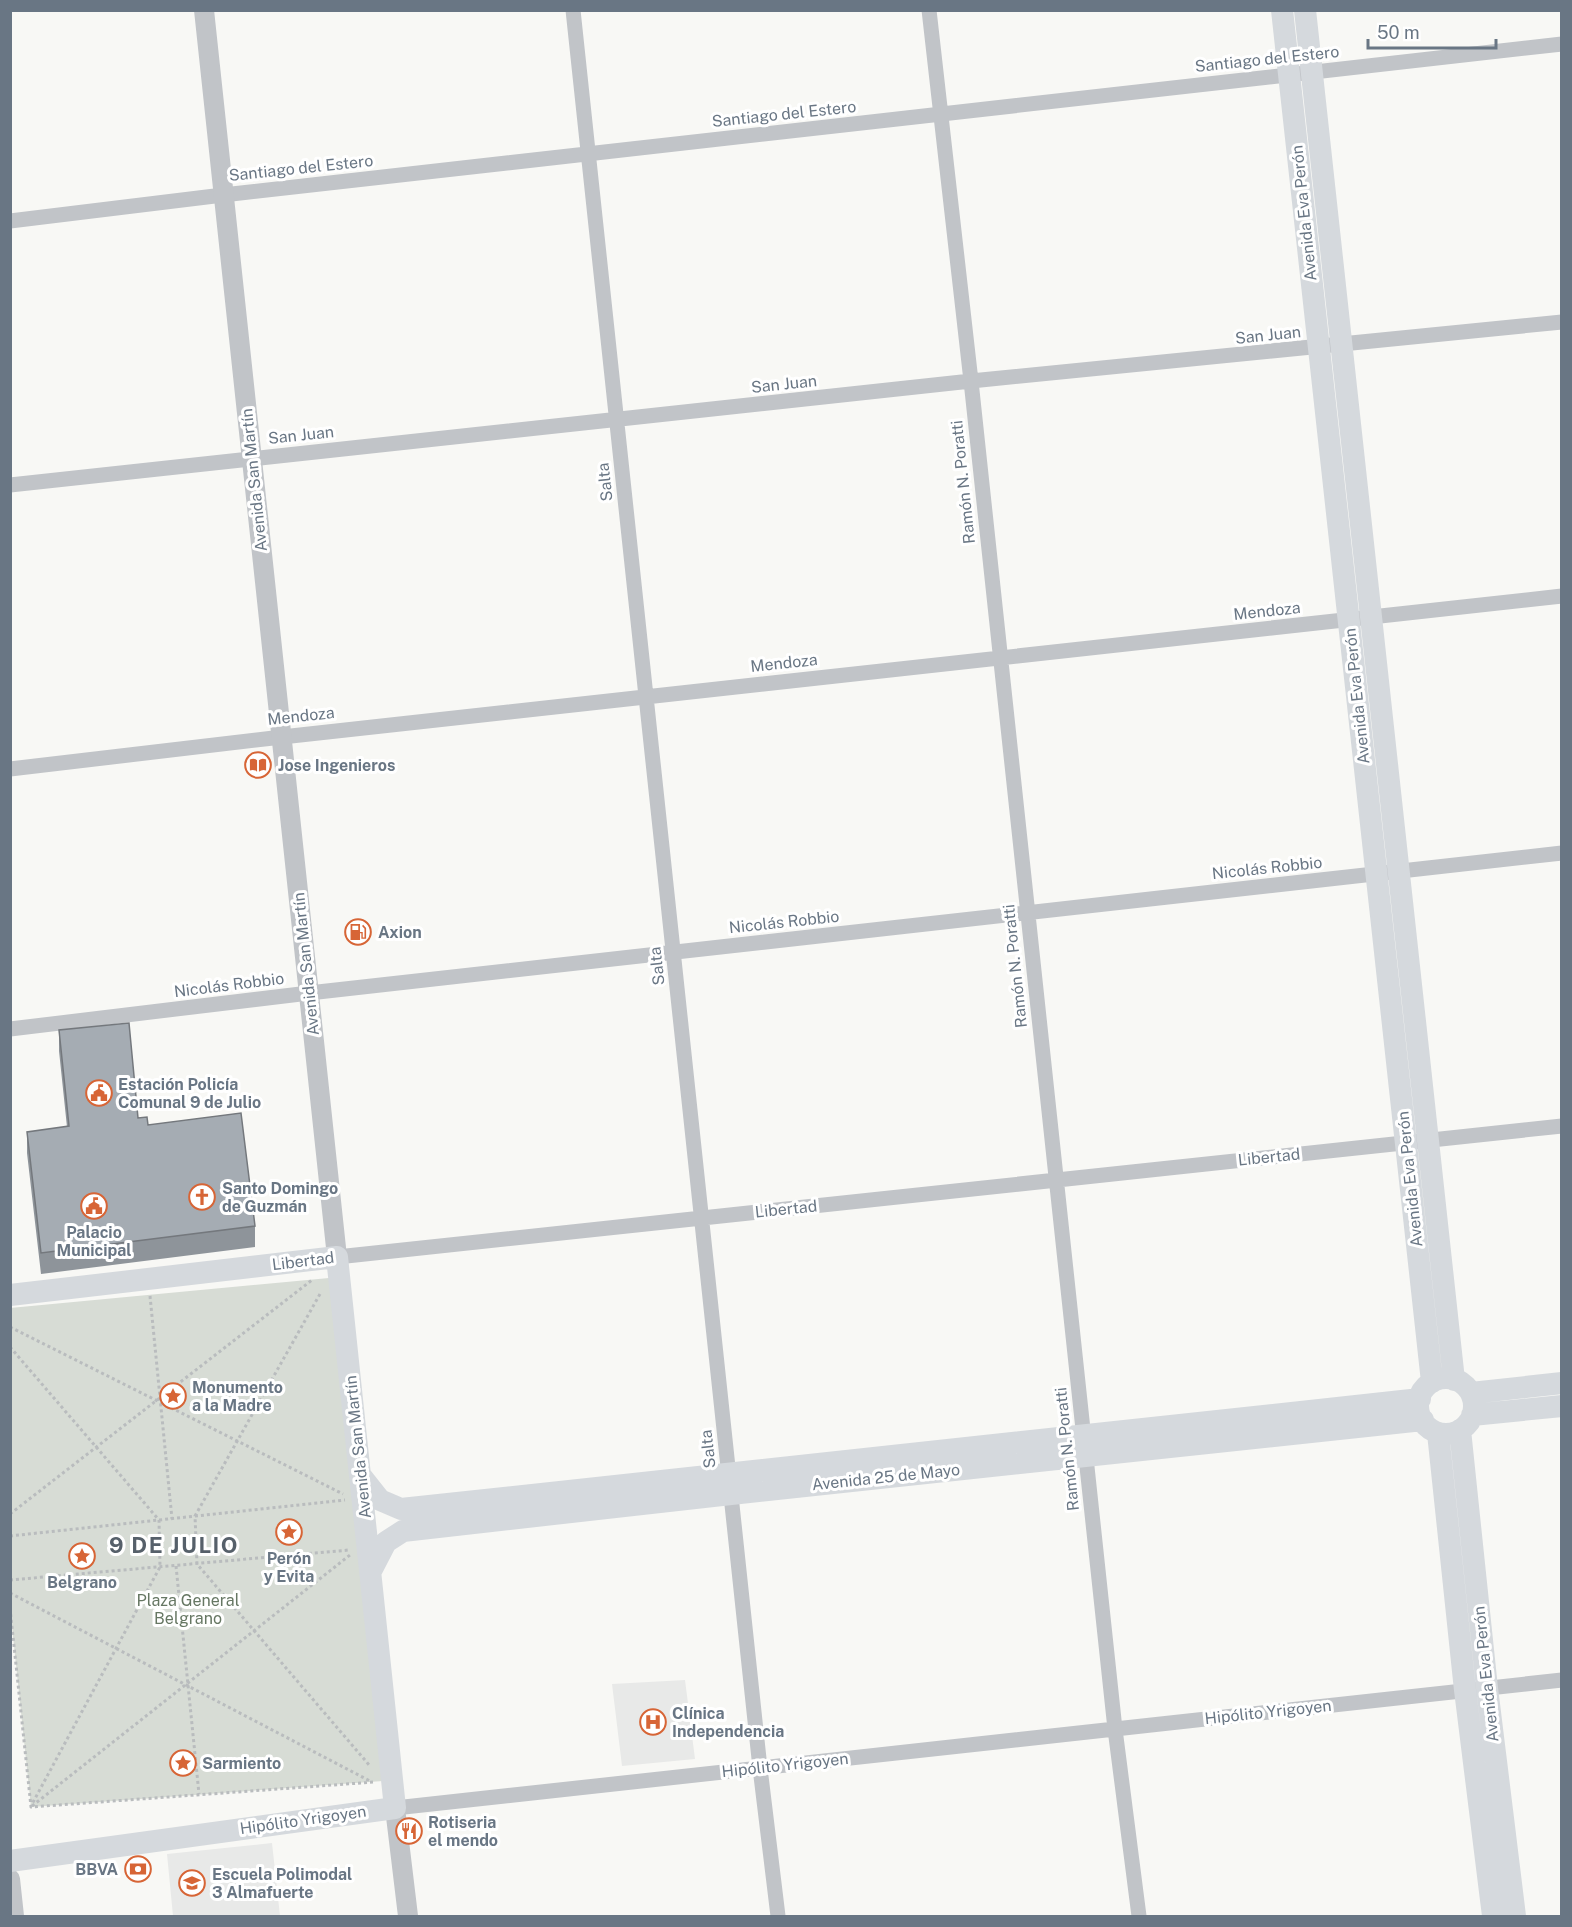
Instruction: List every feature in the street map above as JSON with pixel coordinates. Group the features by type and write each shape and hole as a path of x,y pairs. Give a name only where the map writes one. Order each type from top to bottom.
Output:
{"main road":[{"name":"Avenida Eva Perón","path":"1282,10 1348,620 1388,873"},
{"name":"Avenida Eva Perón","path":"1305,10 1371,617 1388,873 1476,1689 1493,1917"},
{"name":"Libertad","path":"10,1295 337,1257"},
{"name":"Avenida San Martín","path":"337,1257 395,1808"},
{"name":"Avenida 25 de Mayo","path":"361,1476 380,1500 401,1509 730,1483 1446,1406 1562,1383"},
{"name":"Avenida 25 de Mayo","path":"1446,1406 1562,1406"},
{"name":"Avenida 25 de Mayo","path":"371,1571 386,1542 403,1531 730,1483"},
{"name":"Avenida Eva Perón","path":"1476,1689 1515,1917"},
{"name":"Hipólito Yrigoyen","path":"10,1861 395,1808"}],"street":[{"name":"Avenida San Martín","path":"204,10 337,1257"},
{"name":"Salta","path":"573,10 760,1768 778,1917"},
{"name":"Ramón N. Poratti","path":"929,10 971,381 1115,1728 1139,1917"},
{"name":"Santiago del Estero","path":"10,221 1562,44"},
{"name":"San Juan","path":"10,484 971,381 1562,322"},
{"name":"Mendoza","path":"10,769 1562,596"},
{"name":"Nicolás Robbio","path":"10,1029 309,993 1562,853"},
{"name":"Libertad","path":"337,1257 1562,1126"},
{"name":"Hipólito Yrigoyen","path":"395,1808 1562,1680"},
{"name":"Avenida San Martín","path":"395,1808 408,1917"},
{"path":"10,1879 15,1917"}],"path":[{"path":"301,1281 321,1279"},
{"path":"10,1514 312,1280"},
{"path":"323,1288 195,1516 197,1564 376,1772"},
{"path":"150,1295 172,1518"},
{"path":"10,1326 353,1499 10,1536"},
{"path":"10,1347 159,1520 160,1567 31,1807"},
{"path":"10,1581 358,1549 31,1807"},
{"path":"176,1566 199,1794"},
{"path":"10,1593 371,1782"},
{"path":"10,1608 31,1807"},
{"path":"31,1807 383,1781"}],"shaded area":[{"name":"Clínica Independencia","path":"685,1680 695,1759 622,1766 612,1684"},
{"path":"272,1843 280,1916 173,1916 167,1854"}],"green space":[{"name":"Plaza General Belgrano","path":"329,1278 383,1781 31,1807 10,1608 10,1308"}],"building":[{"path":"129,1023 138,1118 147,1117 148,1125 241,1113 255,1226 41,1253 27,1132 69,1126 59,1030"}],"place":[{"name":"Jose Ingenieros","path":"258,765"},
{"name":"Axion","path":"358,932"},
{"name":"Estación Policía Comunal 9 de Julio","path":"99,1093"},
{"name":"Santo Domingo de Guzmán","path":"202,1197"},
{"name":"Palacio Municipal","path":"94,1206"},
{"name":"Monumento a la Madre","path":"173,1396"},
{"name":"Perón y Evita","path":"289,1532"},
{"name":"Belgrano","path":"82,1556"},
{"name":"Clínica Independencia","path":"653,1722"},
{"name":"Sarmiento","path":"183,1763"},
{"name":"Rotiseria el mendo","path":"409,1831"},
{"name":"BBVA","path":"138,1869"},
{"name":"Escuela Polimodal 3 Almafuerte","path":"192,1883"}],"district":[{"name":"9 DE JULIO","path":"174,1545"}]}
